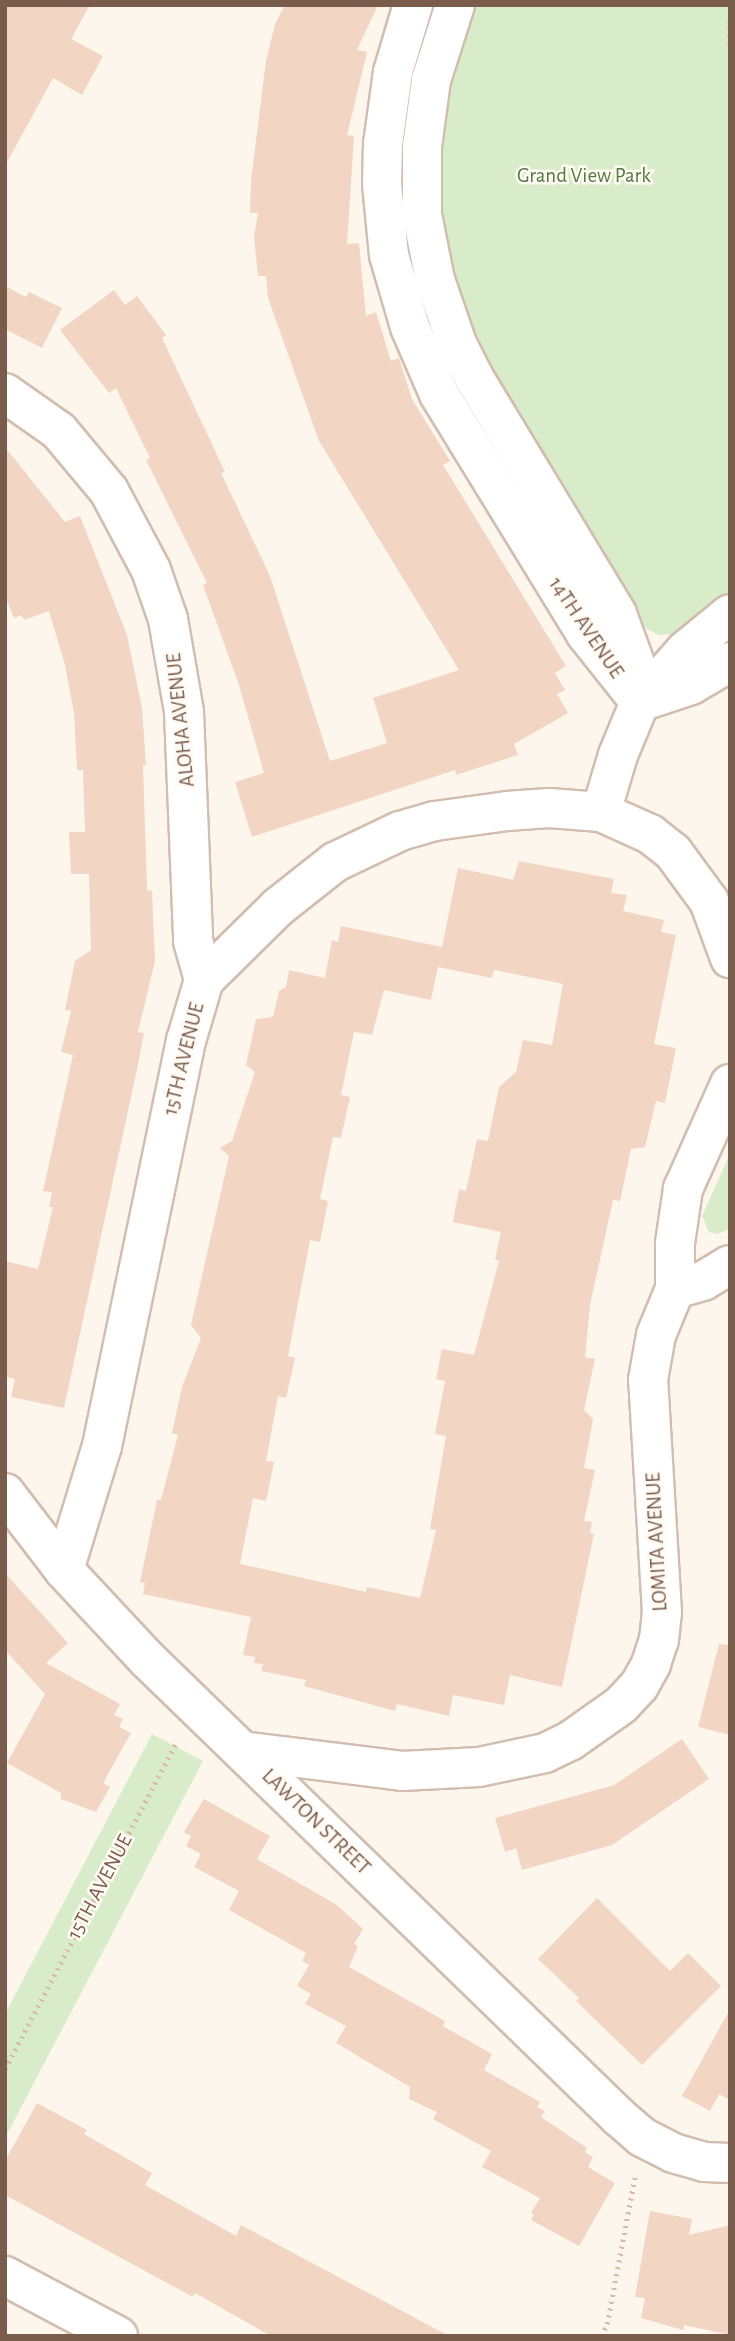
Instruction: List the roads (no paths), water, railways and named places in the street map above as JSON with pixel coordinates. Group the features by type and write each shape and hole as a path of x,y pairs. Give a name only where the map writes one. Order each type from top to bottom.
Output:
{"street":[{"name":"14TH AVENUE","path":"413,5 389,96 382,184 389,255 406,315 423,359 457,424 586,634 640,702"},
{"name":"14TH AVENUE","path":"455,5 431,80 422,147 422,215 435,280 457,344 473,376 617,614 637,669 640,702"},
{"name":"ALOHA AVENUE","path":"5,393 59,431 109,491 151,570 168,619 184,712 193,941 204,980"},
{"path":"730,614 685,651 640,702 618,755 601,813 650,834 673,852 709,901 730,958"},
{"path":"640,702 691,685 730,662"},
{"name":"15TH AVENUE","path":"64,1570 102,1446 186,1041 204,980 305,884 367,845 400,831 472,815 549,808 601,813"},
{"path":"730,1084 683,1189 675,1243 674,1289 703,1281 730,1265"},
{"name":"LOMITA AVENUE","path":"242,1751 402,1771 479,1767 545,1753 597,1725 639,1686 651,1664 659,1640 662,1582 648,1380 656,1335 674,1289"},
{"name":"LAWTON STREET","path":"5,1493 64,1570 195,1706 642,2137 673,2154 704,2162 730,2163"},
{"path":"5,2276 118,2336"}],"park label":[{"name":"Grand View Park","path":"584,176"}]}
